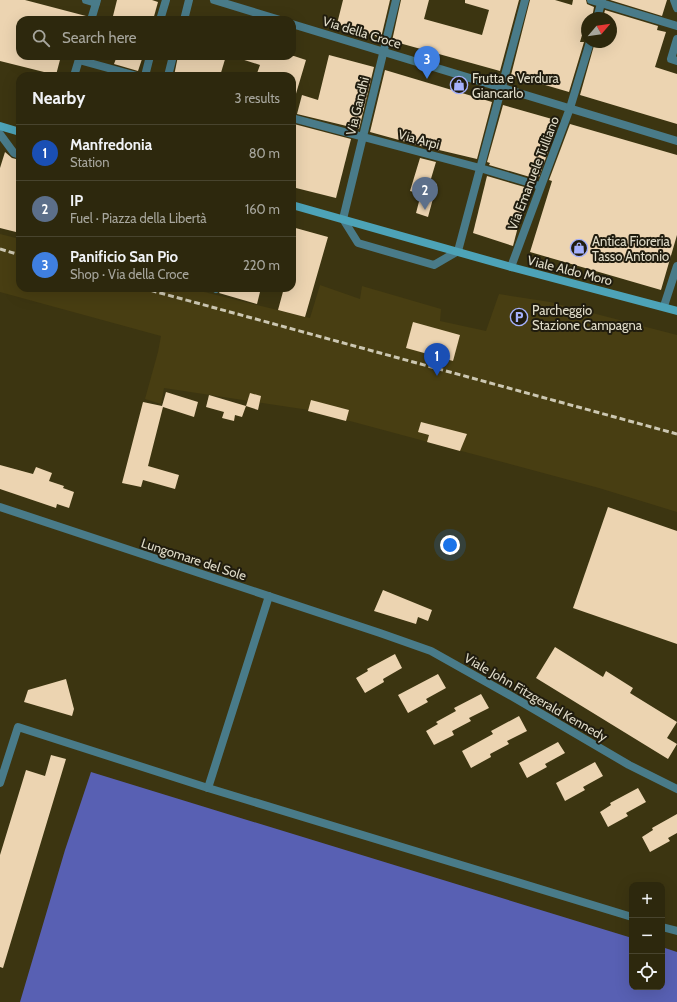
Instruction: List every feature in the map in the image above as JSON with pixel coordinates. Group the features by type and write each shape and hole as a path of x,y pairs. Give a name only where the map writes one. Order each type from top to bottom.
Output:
{"main road":[{"path":"0,126 16,131"},
{"name":"Viale Aldo Moro","path":"296,206 511,267 664,306 677,311"}],"street":[{"path":"86,0 97,2 92,16"},
{"path":"161,16 166,0"},
{"path":"185,16 189,0"},
{"path":"214,0 267,16"},
{"name":"Via Gandhi","path":"343,219 396,0"},
{"path":"343,219 358,242 434,265 458,251 525,0"},
{"path":"591,0 602,2 677,26"},
{"path":"674,0 677,8"},
{"path":"599,12 602,2"},
{"name":"Via della Croce","path":"296,25 383,50 677,141"},
{"path":"677,39 671,59 677,60"},
{"name":"Via Emanuele Tulliano","path":"511,267 570,108 588,48"},
{"path":"75,72 79,60"},
{"path":"86,60 124,72"},
{"path":"146,72 149,60"},
{"path":"169,72 172,60"},
{"name":"Via Arpi","path":"296,119 480,168 540,186"},
{"path":"0,134 16,154"},
{"path":"664,306 677,266"},
{"name":"Lungomare del Sole","path":"0,507 380,633"},
{"path":"208,788 269,596"},
{"name":"Viale John Fitzgerald Kennedy","path":"380,633 431,652 513,696 629,765 677,789"},
{"path":"0,783 18,727 208,788 629,916"},
{"path":"665,928 677,931"}],"shaded area":[{"path":"0,234 16,238 16,292 204,292 310,318 320,285 360,299 362,286 441,309 440,321 486,331 499,294 550,302 677,335 677,512 599,488 309,410 164,388 161,404 145,399 161,336 0,292"}],"water":[{"path":"91,772 629,937 629,990 665,990 665,948 677,952 677,1002 20,1002 65,850"}],"building":[{"path":"0,0 25,0 86,16 16,16 16,60 60,60 57,72 44,72 0,61"},
{"path":"117,0 152,0 158,2 154,16 113,16"},
{"path":"343,0 390,0 381,38 337,24"},
{"path":"401,0 429,0 424,19 482,35 489,10 465,3 465,0 519,0 500,71 392,41"},
{"path":"530,0 555,0 572,5 573,0 586,0 587,4 594,7 593,12 581,12 580,42 582,48 569,92 511,75"},
{"path":"610,0 667,0 662,16"},
{"path":"617,14 658,26 657,30 666,32 655,67 677,74 677,124 580,95 593,48 617,48"},
{"path":"329,55 374,67 359,129 297,114 302,95 318,100"},
{"path":"296,57 306,60 296,94 296,72 257,72 260,65 244,60 296,60"},
{"path":"116,60 142,60 138,71 114,64"},
{"path":"177,60 225,60 221,72 175,72"},
{"path":"385,70 492,102 477,159 439,151 370,132"},
{"path":"503,105 559,121 539,177 531,175 530,177 489,165 490,163 487,162"},
{"path":"570,124 677,155 677,235 661,290 530,252 552,181 549,180"},
{"path":"296,125 351,139 336,198 296,188"},
{"path":"5,152 12,158 16,159 16,232 0,228 0,168"},
{"path":"420,158 436,162 430,182 437,184 428,217 416,213 421,194 410,191"},
{"path":"487,176 528,188 513,246 473,233"},
{"path":"296,228 328,237 305,317 278,310 283,292 296,292"},
{"path":"220,292 260,292 257,304"},
{"path":"413,322 460,335 453,361 406,348"},
{"path":"166,392 198,402 194,417 163,407 148,466 179,475 175,489 143,480 141,487 122,483 143,402 162,406"},
{"path":"250,393 261,396 258,410 246,406"},
{"path":"209,395 246,406 242,417 235,415 234,421 222,418 224,412 206,407"},
{"path":"311,400 349,410 346,421 308,411"},
{"path":"421,422 467,434 460,451 427,442 429,435 418,432"},
{"path":"0,465 33,474 36,467 52,473 49,481 64,486 63,488 74,492 69,508 57,504 56,508 0,489"},
{"path":"608,507 677,531 677,644 573,608"},
{"path":"383,590 432,610 428,621 418,617 416,624 374,611"},
{"path":"555,647 603,677 606,671 633,688 630,693 677,722 667,738 677,744 668,759 536,678"},
{"path":"395,654 402,668 383,679 384,682 365,693 356,678 368,671 367,669"},
{"path":"438,674 446,688 426,699 428,702 408,713 398,695"},
{"path":"66,679 74,709 72,716 24,702 28,690"},
{"path":"481,694 489,708 469,718 471,721 452,731 454,735 434,745 426,731 438,724 436,722 456,711 454,708"},
{"path":"519,716 527,731 507,741 509,744 490,754 491,757 471,768 462,751 493,734 491,731"},
{"path":"558,742 565,753 545,764 547,767 527,778 519,763"},
{"path":"51,755 66,759 3,968 0,967 0,855 26,770 45,776"},
{"path":"595,762 603,776 583,787 585,790 565,801 556,783"},
{"path":"638,788 646,802 626,813 628,816 608,827 600,812 611,805 610,803"},
{"path":"677,814 677,833 668,838 670,841 650,852 642,837 653,830 652,828"}],"railway":[{"path":"0,249 16,254"},
{"path":"157,292 677,434"}],"place":[{"name":"Panificio San Pio","path":"427,79"},
{"name":"Frutta e Verdura Giancarlo","path":"459,85"},
{"name":"IP","path":"425,210"},
{"name":"Antica Fioreria Tasso Antonio","path":"579,248"},
{"name":"Parcheggio Stazione Campagna","path":"519,317"},
{"name":"Manfredonia","path":"437,376"}]}
